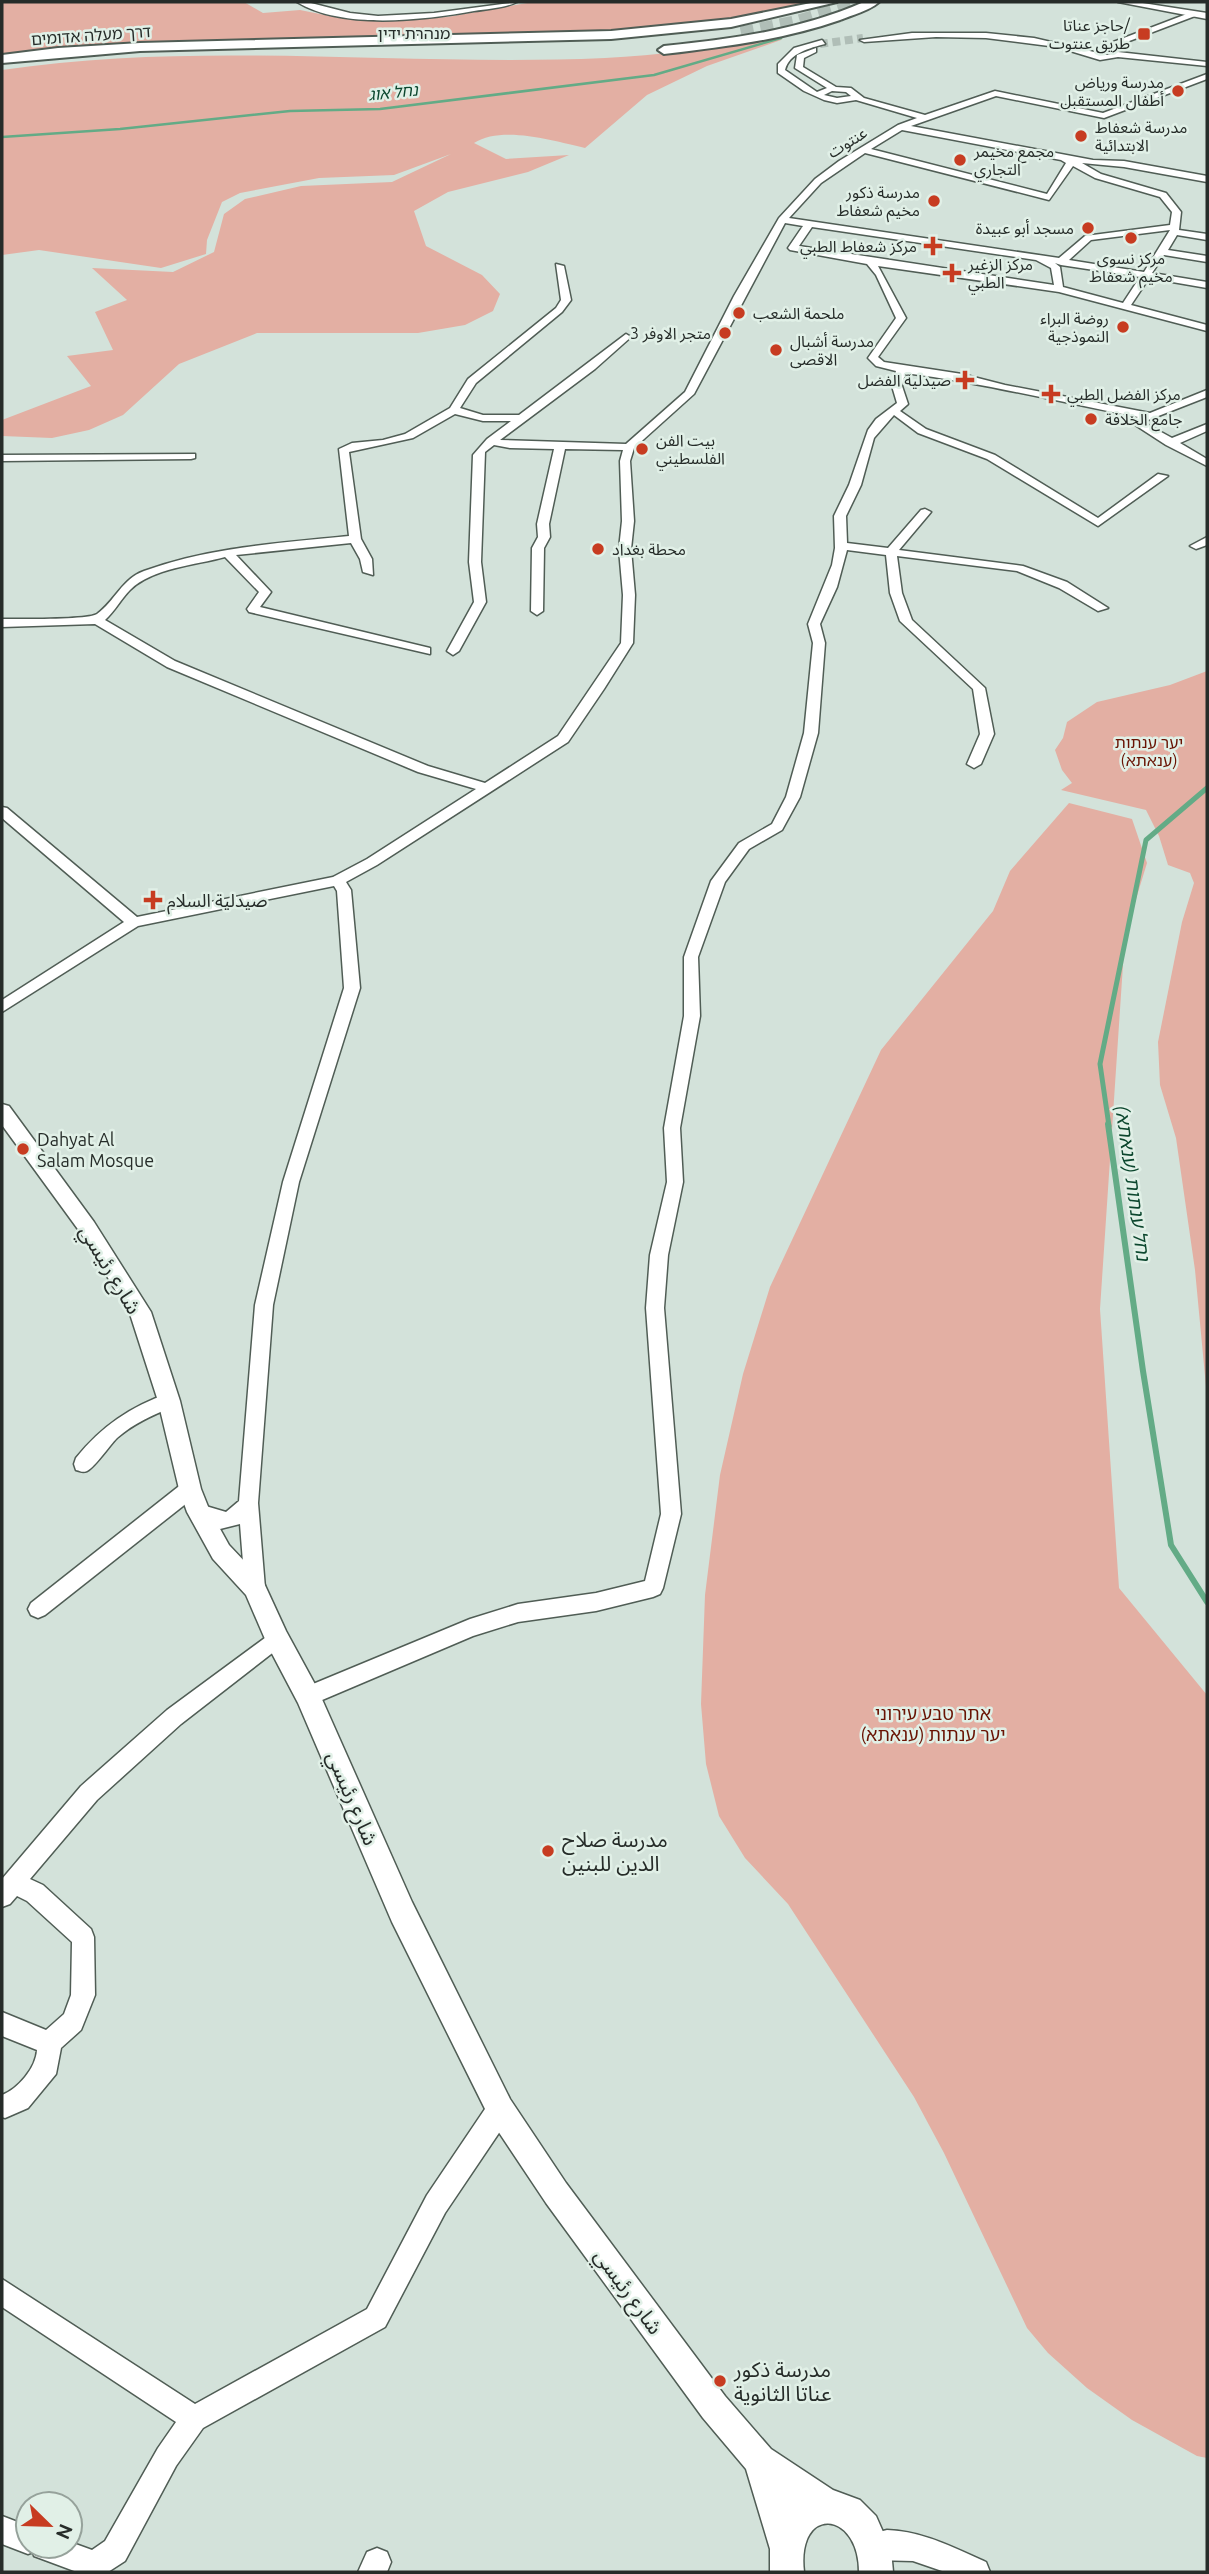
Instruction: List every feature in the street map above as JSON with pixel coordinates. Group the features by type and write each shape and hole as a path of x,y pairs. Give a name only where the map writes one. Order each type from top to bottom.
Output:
{"highway":[{"path":"182,46 611,35 732,23 831,2"},
{"path":"649,51 738,42 777,34 829,20 873,2"},
{"name":"מנהרת ידין","path":"87,55 217,50 622,46 738,31 572,43 182,46"},
{"name":"דרך מעלה אדומים","path":"2,59 100,49 182,46"},
{"path":"87,55 374,55"},
{"name":"דרך מעלה אדומים","path":"2,65 87,55"}],"street":[{"path":"301,2 343,13 399,17 454,13 513,2"},
{"path":"1122,2 1203,12"},
{"path":"1144,2 1203,12"},
{"path":"1154,7 1169,14 1171,18 1167,23"},
{"path":"1085,54 1084,50 1121,44 1167,23 1203,12"},
{"path":"862,38 940,32 1007,33 1115,52 1207,64"},
{"path":"862,38 912,35 979,36 1041,42 1102,58 1115,52 1121,44"},
{"path":"862,38 979,36"},
{"path":"823,44 791,54 782,64 781,71 796,83 827,100 925,118"},
{"path":"823,44 800,57 799,68 820,82 853,92 856,97"},
{"path":"820,82 805,65 823,44"},
{"name":"عنتوت","path":"629,447 645,430 690,394 739,296 782,220 818,181 842,163 901,127 995,93 1104,116 1207,76"},
{"path":"820,94 837,89"},
{"path":"844,101 856,97 925,118"},
{"path":"901,127 1093,163 1124,164 1207,179"},
{"path":"864,150 1049,197 1069,166 1070,162 1062,156"},
{"path":"1062,156 1098,176 1163,195 1177,212 1175,229 1153,276 1126,306"},
{"path":"782,220 909,237 1207,285"},
{"path":"809,224 793,248 870,262 1059,289 1207,328"},
{"path":"1061,262 1088,238 1175,229 1207,237"},
{"path":"1163,252 1207,259"},
{"path":"1038,259 1055,267 1059,289"},
{"path":"870,262 880,274 901,318 873,358 880,364 962,377 1004,388 1152,416"},
{"path":"369,572 366,559 355,539 342,451 352,446 383,443 409,436 454,410 472,381 559,310 566,300 559,266"},
{"path":"1153,276 1207,290"},
{"path":"453,651 480,602 475,562 478,455 519,418 591,370 626,337"},
{"path":"308,1696 470,1628 518,1613 596,1602 653,1588 671,1514 655,1308 659,1255 675,1182 672,1128 692,1016 691,957 718,881 744,846 776,827 793,797 811,733 819,643 814,624 827,601 841,546 839,520 854,486 864,450 881,419 903,404 897,386 901,369"},
{"path":"1205,460 1134,421 1207,393"},
{"path":"454,410 482,418 519,418"},
{"path":"893,411 907,418 922,431 991,457 1098,523 1162,476"},
{"path":"1170,443 1207,427"},
{"path":"2,1007 134,922 337,881 372,862 563,739 627,643 629,595 625,549 628,521 625,461 629,447 510,445 491,441"},
{"path":"537,611 538,548 544,537 543,524 560,445"},
{"path":"2,458 191,456"},
{"path":"925,512 891,552 896,593 906,621 979,688 986,734 974,764"},
{"path":"97,620 111,608 126,587 146,574 227,553 355,539"},
{"path":"841,546 1019,568 1063,585 1102,608"},
{"path":"227,553 265,592 253,609 426,651"},
{"path":"2,623 97,620 171,664 423,769 486,788"},
{"path":"2,811 134,922"},
{"path":"255,1588 248,1503 264,1305 291,1182 352,988 344,890 337,881"},
{"name":"شارع رئيسي","path":"2,1111 87,1227 140,1312 169,1401 190,1489 199,1513 221,1552 255,1588 277,1638 308,1696 402,1912 500,2109 556,2193 706,2396 760,2460"},
{"path":"83,1464 103,1439 132,1416 169,1401"},
{"path":"38,1609 190,1489"},
{"path":"199,1513 215,1521 226,1521 242,1514 248,1503"},
{"path":"8,1890 89,1793 174,1717 277,1638"},
{"path":"5,2106 20,2100 48,2066 48,2043 73,2022 83,1995 83,1937 35,1893 8,1890"},
{"path":"2,2024 48,2043"},
{"path":"79,2560 94,2566 115,2551 167,2457 194,2419 376,2318 436,2204 500,2109"},
{"path":"2,2292 194,2419"},
{"path":"760,2460 827,2506 841,2509 855,2517 866,2529 875,2559 892,2542 912,2545 976,2572"},
{"path":"760,2460 787,2560"},
{"path":"787,2560 791,2531 800,2518 827,2506"}],"green space":[{"path":"2,2 244,2 263,13 300,10 340,18 379,21 447,17 533,2 825,2 698,24 648,29 123,43 2,56"},
{"path":"784,36 781,40 707,66 647,95 585,148 514,135 499,135 474,143 506,159 569,155 528,172 448,192 414,211 426,246 482,275 500,294 493,311 465,325 418,333 257,333 179,364 123,415 89,430 52,438 2,436 2,420 91,386 67,356 113,350 95,312 127,300 92,268 173,272 214,252 224,214 245,199 301,186 392,182 451,154 394,175 319,178 240,193 222,202 207,240 206,254 161,268 39,250 2,255 2,70 77,61 228,55 530,60 605,58 694,50"},
{"name":"יער ענתות (ענאתא)","path":"1207,671 1207,1397 1195,1270 1176,1138 1160,1085 1158,1042 1182,922 1194,883 1190,873 1168,865 1159,836 1146,810 1061,790 1072,783 1062,770 1055,750 1063,738 1067,722 1097,702 1170,685"},
{"name":"אתר טבע עירוני יער ענתות (ענאתא)","path":"1069,803 1132,819 1147,863 1125,935 1100,1309 1119,1588 1207,1695 1207,2458 1197,2456 1132,2420 1087,2388 1048,2353 1027,2328 944,2153 914,2097 788,1904 745,1858 719,1816 706,1764 701,1704 705,1595 720,1475 743,1374 770,1287 881,1050 993,911 1010,871"}],"waterway":[{"name":"נחל אוג","path":"2,137 120,129 290,111 380,109 654,75 781,38"},
{"name":"נחל ענתות (ענאתא)","path":"1109,1126 1100,1064 1146,840 1207,788"},
{"name":"נחל ענתות (ענאתא)","path":"1108,1124 1171,1545 1207,1602"}],"tunnel":[{"path":"741,33 799,21 862,2"},
{"path":"820,44 863,38"}],"place":[{"name":"حاجز عناتا/ طريق عنتوت","path":"1144,34"},
{"name":"مدرسة ورياض أطفال المستقبل","path":"1178,91"},
{"name":"مدرسة شعفاط الابتدائية","path":"1081,136"},
{"name":"مجمع مخيمر التجاري","path":"960,160"},
{"name":"مدرسة ذكور مخيم شعفاط","path":"934,201"},
{"name":"مسجد أبو عبيدة","path":"1088,228"},
{"name":"مركز نسوي مخيم شعفاط","path":"1131,238"},
{"name":"مركز شعفاط الطبي","path":"933,246"},
{"name":"مركز الزغير الطبي","path":"952,273"},
{"name":"ملحمة الشعب","path":"739,313"},
{"name":"روضة البراء النموذجية","path":"1123,327"},
{"name":"متجر الاوفر 3","path":"725,333"},
{"name":"مدرسة أشبال الاقصى","path":"776,350"},
{"name":"صيدلية الفضل","path":"965,380"},
{"name":"مركز الفضل الطبي","path":"1051,394"},
{"name":"جامع الخلافة","path":"1091,419"},
{"name":"بيت الفن الفلسطيني","path":"642,449"},
{"name":"محطة بغداد","path":"598,549"},
{"name":"صيدلية السلام","path":"153,900"},
{"name":"Dahyat Al Salam Mosque","path":"23,1149"},
{"name":"مدرسة صلاح الدين للبنين","path":"548,1851"},
{"name":"مدرسة ذكور عناتا الثانوية","path":"720,2381"}]}
